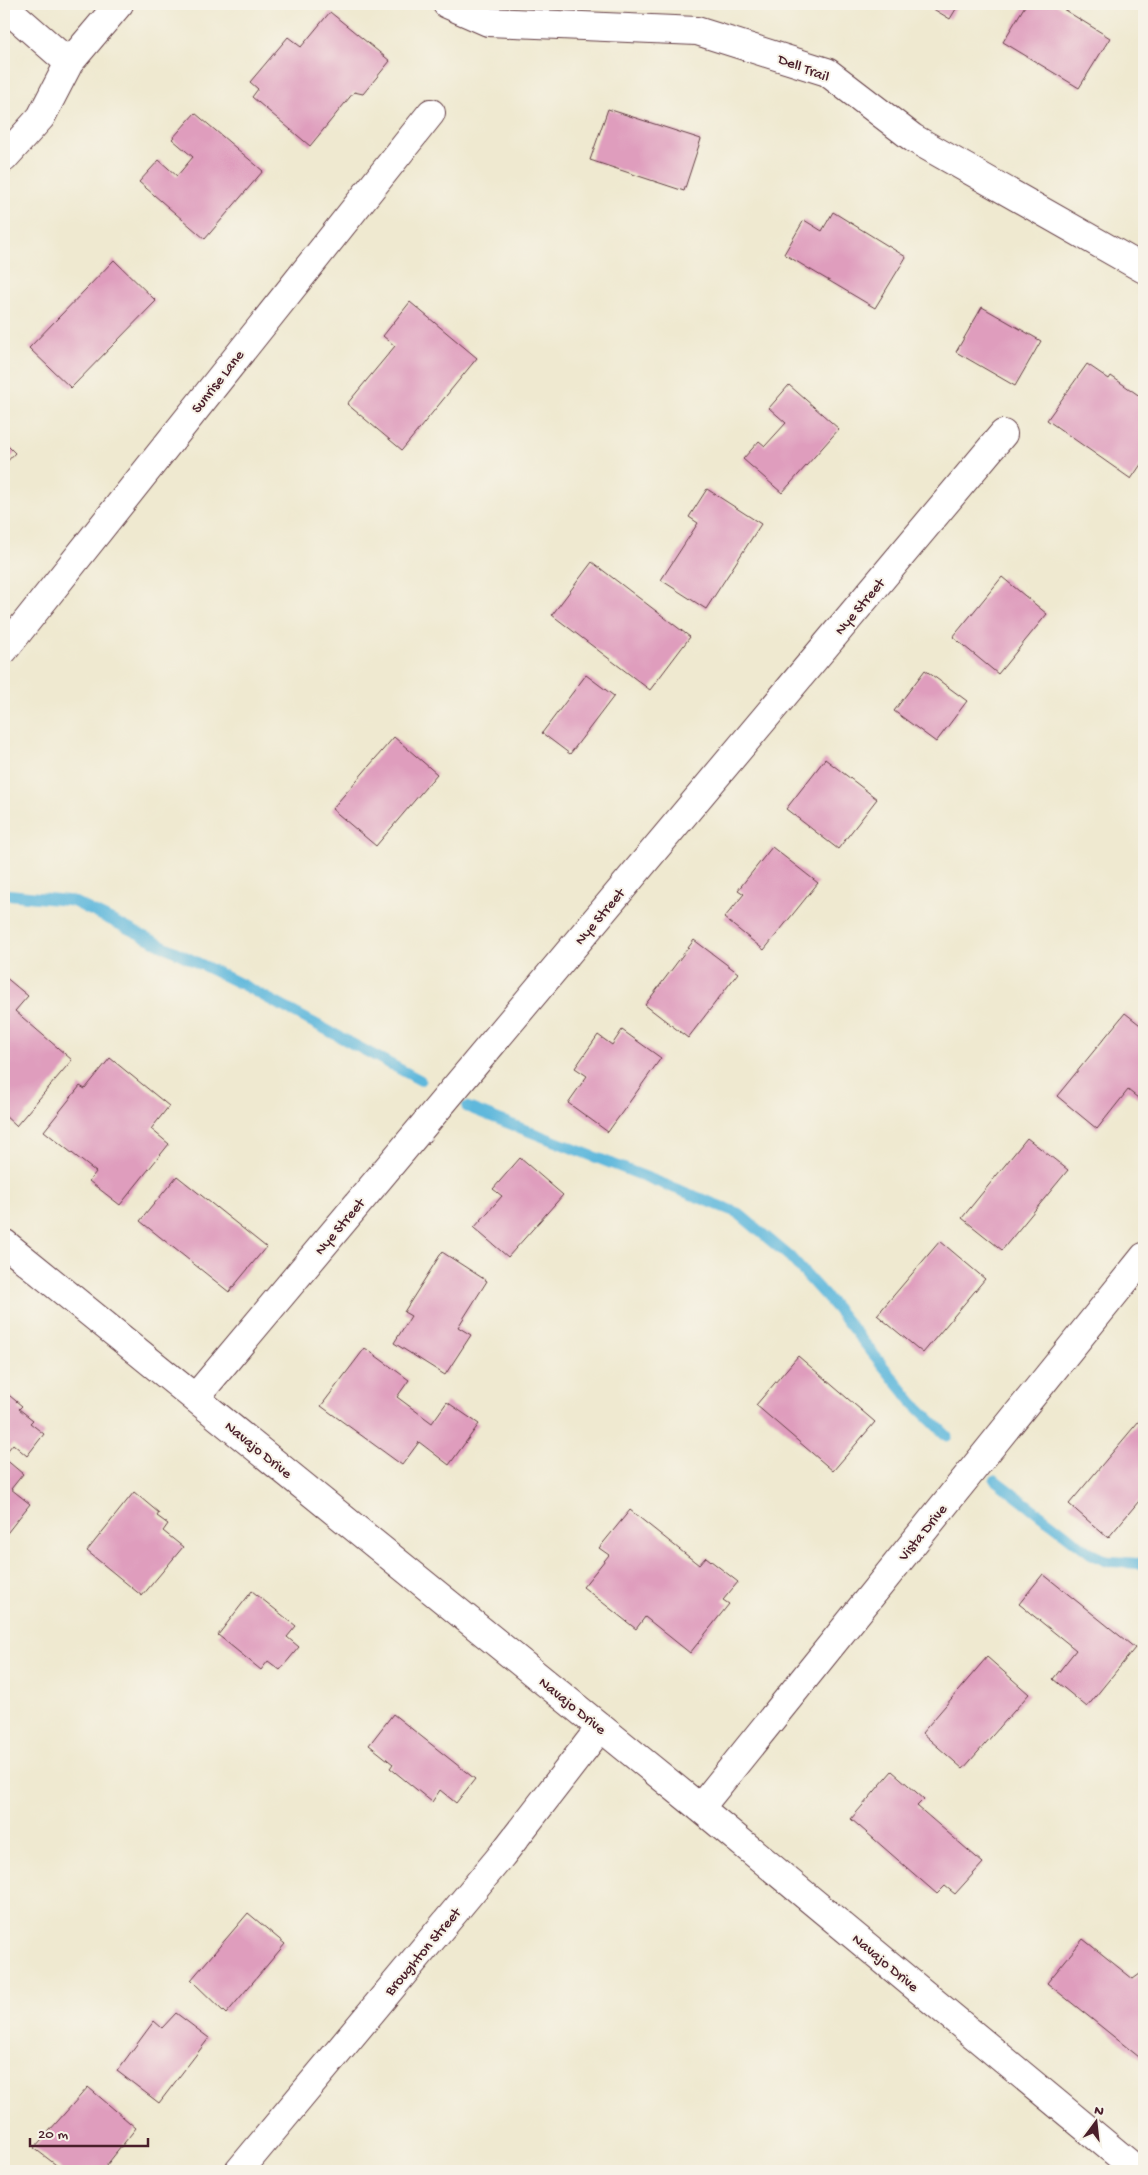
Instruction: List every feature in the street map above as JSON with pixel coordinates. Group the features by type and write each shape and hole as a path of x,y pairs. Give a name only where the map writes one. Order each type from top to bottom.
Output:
{"street":[{"path":"4,158 41,117 69,63 119,4"},
{"name":"Dell Trail","path":"447,4 488,22 697,32 827,72 912,138 1144,269"},
{"path":"4,6 69,63"},
{"name":"Sunrise Lane","path":"4,650 431,113"},
{"name":"Nye Street","path":"195,1398 1003,434"},
{"name":"Navajo Drive","path":"4,1243 700,1808 1138,2171"},
{"name":"Vista Drive","path":"700,1808 1144,1257"},
{"name":"Broughton Street","path":"239,2171 502,1855 600,1728"}],"building":[{"path":"925,4 959,4 950,19"},
{"path":"1026,4 1055,4 1110,38 1079,88 1003,42"},
{"path":"330,12 390,61 363,94 354,92 310,146 252,97 258,89 250,82 288,37 301,47"},
{"path":"608,109 701,139 684,191 590,160"},
{"path":"195,113 263,171 205,239 139,182 159,160 177,176 193,157 172,139"},
{"path":"833,212 906,257 875,308 784,254 804,220 822,231"},
{"path":"114,260 156,301 71,388 29,348"},
{"path":"410,302 477,358 402,450 347,404 395,346 383,336"},
{"path":"982,307 1041,341 1015,386 956,352"},
{"path":"1087,364 1109,379 1111,376 1144,399 1144,460 1131,479 1047,420"},
{"path":"789,385 839,429 782,493 743,459 759,441 765,446 786,423 769,408"},
{"path":"4,442 15,453 4,465"},
{"path":"707,489 761,524 706,609 661,580 698,523 689,517"},
{"path":"592,562 690,637 650,690 552,615"},
{"path":"1002,577 1047,614 998,674 953,637"},
{"path":"925,670 967,701 936,742 894,711"},
{"path":"586,675 614,696 570,754 542,733"},
{"path":"394,737 437,774 376,846 332,809"},
{"path":"825,759 877,799 838,849 786,809"},
{"path":"772,847 818,883 764,950 724,918 744,894 738,890"},
{"path":"694,940 738,973 688,1038 645,1005"},
{"path":"4,976 28,996 15,1011 72,1060 16,1126 4,1115"},
{"path":"1125,1013 1144,1028 1144,1090 1138,1098 1128,1090 1097,1129 1057,1096"},
{"path":"622,1030 661,1058 608,1132 568,1103 587,1076 575,1068 598,1035 612,1045"},
{"path":"110,1058 169,1106 151,1129 169,1144 120,1205 89,1181 96,1172 44,1131 80,1086 85,1089"},
{"path":"1027,1138 1068,1170 1002,1250 962,1218"},
{"path":"520,1158 563,1195 508,1257 474,1228 502,1196 493,1189"},
{"path":"177,1176 266,1247 229,1292 140,1221"},
{"path":"940,1241 985,1279 923,1353 877,1315"},
{"path":"442,1252 487,1281 458,1327 471,1335 445,1375 394,1343 411,1316 404,1312"},
{"path":"365,1348 409,1380 397,1397 432,1423 447,1402 479,1424 449,1465 419,1442 402,1465 321,1406"},
{"path":"798,1356 875,1422 833,1471 756,1405"},
{"path":"4,1391 22,1406 19,1409 33,1420 30,1423 44,1434 27,1456 13,1444 4,1455"},
{"path":"1144,1415 1144,1495 1108,1538 1069,1504"},
{"path":"4,1458 23,1474 11,1489 30,1504 4,1537"},
{"path":"134,1492 159,1513 157,1516 168,1524 163,1531 183,1547 142,1596 87,1551"},
{"path":"630,1510 699,1565 706,1557 738,1582 723,1600 729,1604 690,1653 645,1617 636,1629 583,1587 609,1555 599,1548"},
{"path":"1043,1574 1135,1648 1087,1707 1053,1679 1076,1650 1019,1604"},
{"path":"252,1591 296,1626 287,1637 299,1647 280,1670 268,1661 261,1670 218,1635"},
{"path":"987,1657 1029,1694 963,1769 922,1733"},
{"path":"393,1714 475,1779 456,1803 440,1790 432,1802 390,1768 393,1764 369,1745"},
{"path":"892,1771 924,1799 917,1806 983,1863 955,1894 945,1886 937,1894 851,1819"},
{"path":"248,1913 285,1944 226,2014 191,1980"},
{"path":"1083,1939 1133,1979 1144,1971 1144,2061 1047,1983"},
{"path":"176,2013 209,2038 159,2103 117,2071 154,2021 162,2028"},
{"path":"88,2087 136,2128 102,2171 64,2171 34,2148"}],"waterway":[{"path":"4,894 72,901 241,984 420,1080"},
{"path":"467,1107 738,1213 790,1257 836,1308 913,1403 947,1436"},
{"path":"995,1480 1090,1553 1106,1561 1144,1564"}]}
